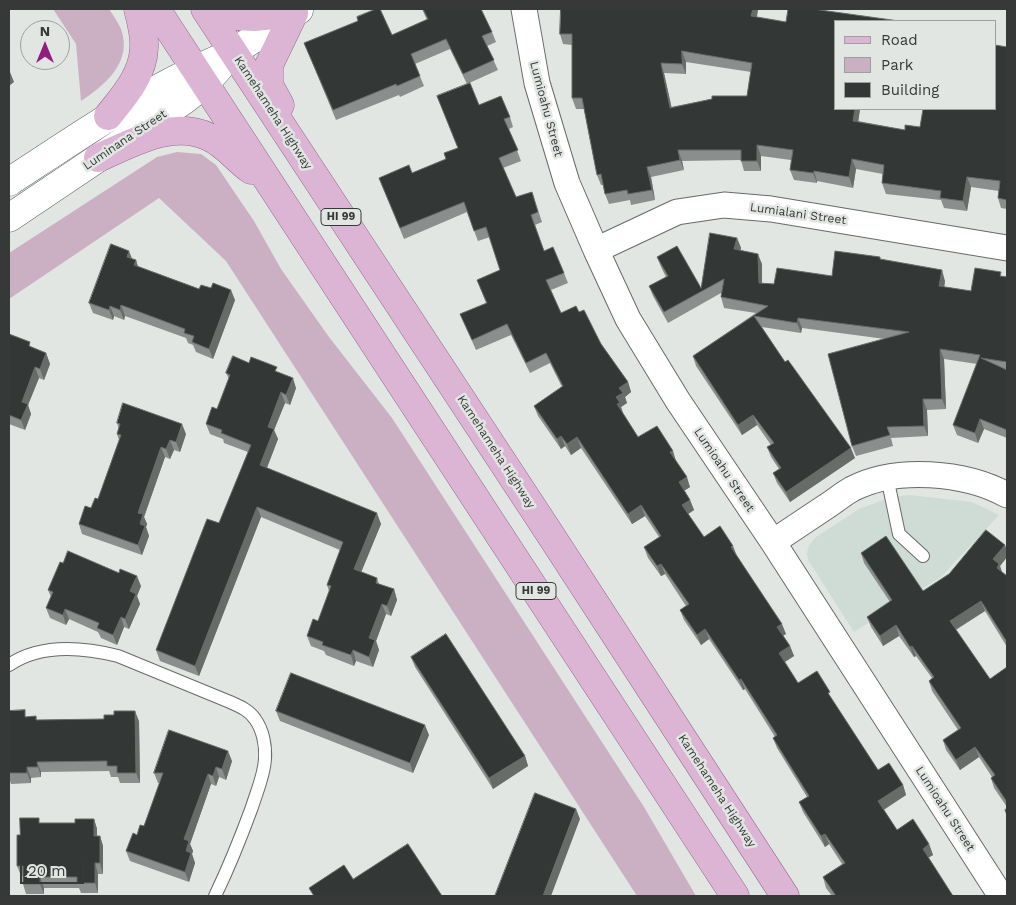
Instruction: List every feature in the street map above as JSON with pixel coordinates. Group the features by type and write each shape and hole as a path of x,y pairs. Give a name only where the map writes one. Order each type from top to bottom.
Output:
{"main road":[{"path":"108,116 131,87 141,65 145,47 138,9"},
{"name":"HI 99","path":"156,9 735,896"},
{"name":"Kamehameha Highway","path":"205,9 785,896"},
{"path":"224,9 238,16 297,11"},
{"path":"297,11 273,55 269,65 268,76 269,85 291,129 298,151"},
{"name":"Luminana Street","path":"9,182 108,116 200,77 233,52 297,11"},
{"name":"Luminana Street","path":"9,218 183,101 200,77"},
{"path":"98,158 154,135 170,131 194,132 222,144 236,158 273,187"}],"street":[{"name":"Lumioahu Street","path":"524,9 537,83 567,183 628,319 678,401 773,542 1001,896"},
{"name":"Lumialani Street","path":"596,250 677,212 724,205 771,209 1007,248"},
{"path":"773,542 853,489 887,477 912,475 961,478 983,484 1007,495"}],"lane":[{"path":"887,477 899,534 923,556"},
{"path":"9,665 17,659 54,649 69,648 102,652 118,656 230,702 247,710 255,718 262,731 265,745 262,777 228,868 215,896"}],"shaded area":[{"path":"909,495 972,502 999,515 941,577 854,632 808,560 809,545 816,537 859,509 891,497"}],"green space":[{"path":"53,9 109,9 121,29 124,41 120,62 99,88 81,101 76,44 70,35 70,20 60,20"},
{"path":"177,152 201,154 216,165 254,221 281,269 329,337 392,418 644,807 696,896 637,896 226,261 159,198 9,299 9,253 157,157"}],"building":[{"path":"380,9 392,35 428,19 423,9 481,9 492,32 482,36 494,60 463,74 446,39 411,54 420,76 333,110 304,43 358,21 357,17"},
{"path":"561,9 753,9 751,16 786,22 788,9 813,9 892,20 834,20 834,110 855,110 853,121 905,130 905,125 920,127 923,110 996,110 996,45 1007,47 1007,200 998,198 1000,181 967,177 963,201 940,198 941,191 882,183 884,165 852,159 849,177 814,171 813,173 790,170 793,150 757,145 757,161 741,161 741,150 678,150 680,160 647,167 652,190 628,194 627,190 605,194 601,174 597,175 582,98 572,98 572,34 560,34","holes":["682,51 752,63 747,96 712,96 712,99 670,108 661,63 682,64"]},
{"path":"470,83 479,105 501,96 510,117 504,119 518,150 499,158 516,197 532,192 538,212 531,215 544,251 553,247 564,273 546,280 561,313 576,306 579,312 584,310 601,344 628,382 619,388 623,393 616,397 620,403 617,404 638,437 657,426 673,451 670,452 687,477 679,482 690,500 682,505 704,537 720,526 733,546 731,547 782,624 777,627 790,646 779,653 798,683 817,671 830,692 828,693 878,770 889,763 903,785 878,801 897,830 913,819 929,844 923,849 953,896 836,896 823,877 845,863 825,834 821,836 799,802 809,796 773,738 777,735 741,679 739,680 705,629 697,635 680,610 689,604 661,564 657,566 644,547 661,536 641,505 628,514 577,437 567,444 561,436 557,439 534,406 563,386 546,353 526,363 507,324 472,340 460,314 487,303 477,280 500,270 486,227 474,231 464,202 400,228 379,178 409,165 412,173 446,159 444,153 458,148 437,96"},
{"path":"710,233 737,238 734,249 758,254 759,283 774,284 777,268 832,276 835,251 880,257 880,259 942,270 939,286 971,291 975,268 1001,272 1000,276 1007,277 1007,362 981,358 1007,370 1007,430 980,419 975,433 953,425 980,355 940,349 942,399 923,399 924,426 887,427 890,435 852,446 828,354 909,332 798,318 797,323 754,316 785,362 788,360 851,448 786,492 773,473 781,468 767,447 774,443 753,415 738,425 693,356 768,306 721,297 724,279 664,312 649,286 668,276 657,257 677,246 701,288"},
{"path":"111,244 129,251 127,257 136,260 134,265 199,289 201,285 211,288 213,283 231,290 209,349 192,342 194,336 184,333 185,329 121,305 120,310 110,306 109,310 89,303"},
{"path":"9,334 30,342 29,346 46,353 40,369 35,367 22,402 28,404 21,420 9,415"},
{"path":"233,356 249,363 251,357 277,367 275,371 293,378 286,395 281,392 268,427 274,429 260,465 377,513 354,569 377,578 376,583 394,589 387,606 382,604 369,638 375,640 369,657 353,650 351,655 322,645 323,642 307,636 313,619 318,621 331,586 327,585 343,542 257,507 195,666 156,650 207,519 219,523 251,445 221,433 222,430 206,424 212,407 217,409 230,375 226,373"},
{"path":"123,403 182,424 176,442 170,440 166,449 161,447 138,513 143,514 140,524 145,526 138,545 79,524 85,506 91,508 95,498 98,499 121,435 117,434 120,424 117,423"},
{"path":"986,530 1005,545 993,559 999,564 997,568 1007,576 1007,642 981,601 950,621 990,679 1007,667 1007,802 991,778 995,775 975,747 956,760 943,740 961,728 929,681 934,677 912,646 910,647 896,625 880,636 867,617 892,600 861,553 886,536 923,591 949,574"},
{"path":"68,551 119,573 120,569 137,576 130,591 136,594 125,619 121,617 113,635 97,628 99,623 65,609 63,615 46,608 53,592 48,590 60,562 63,563"},
{"path":"446,634 525,756 489,778 411,657"},
{"path":"291,673 425,725 410,763 276,711"},
{"path":"25,710 25,717 36,716 36,720 104,719 104,715 114,715 114,711 135,711 136,773 117,773 117,766 107,766 107,761 37,762 38,767 27,767 27,773 9,773 9,711"},
{"path":"169,730 228,751 222,769 216,767 213,776 208,774 184,839 189,841 186,851 191,853 185,872 126,851 133,833 137,835 140,825 144,826 163,773 154,773"},
{"path":"535,793 576,809 543,896 495,896"},
{"path":"20,818 39,818 39,823 75,823 75,819 94,819 94,836 100,836 100,863 95,863 95,883 77,883 77,877 40,877 40,884 23,884 23,866 17,866 17,835 20,835"},
{"path":"408,844 442,896 314,896 309,888 344,865 353,879"}]}
